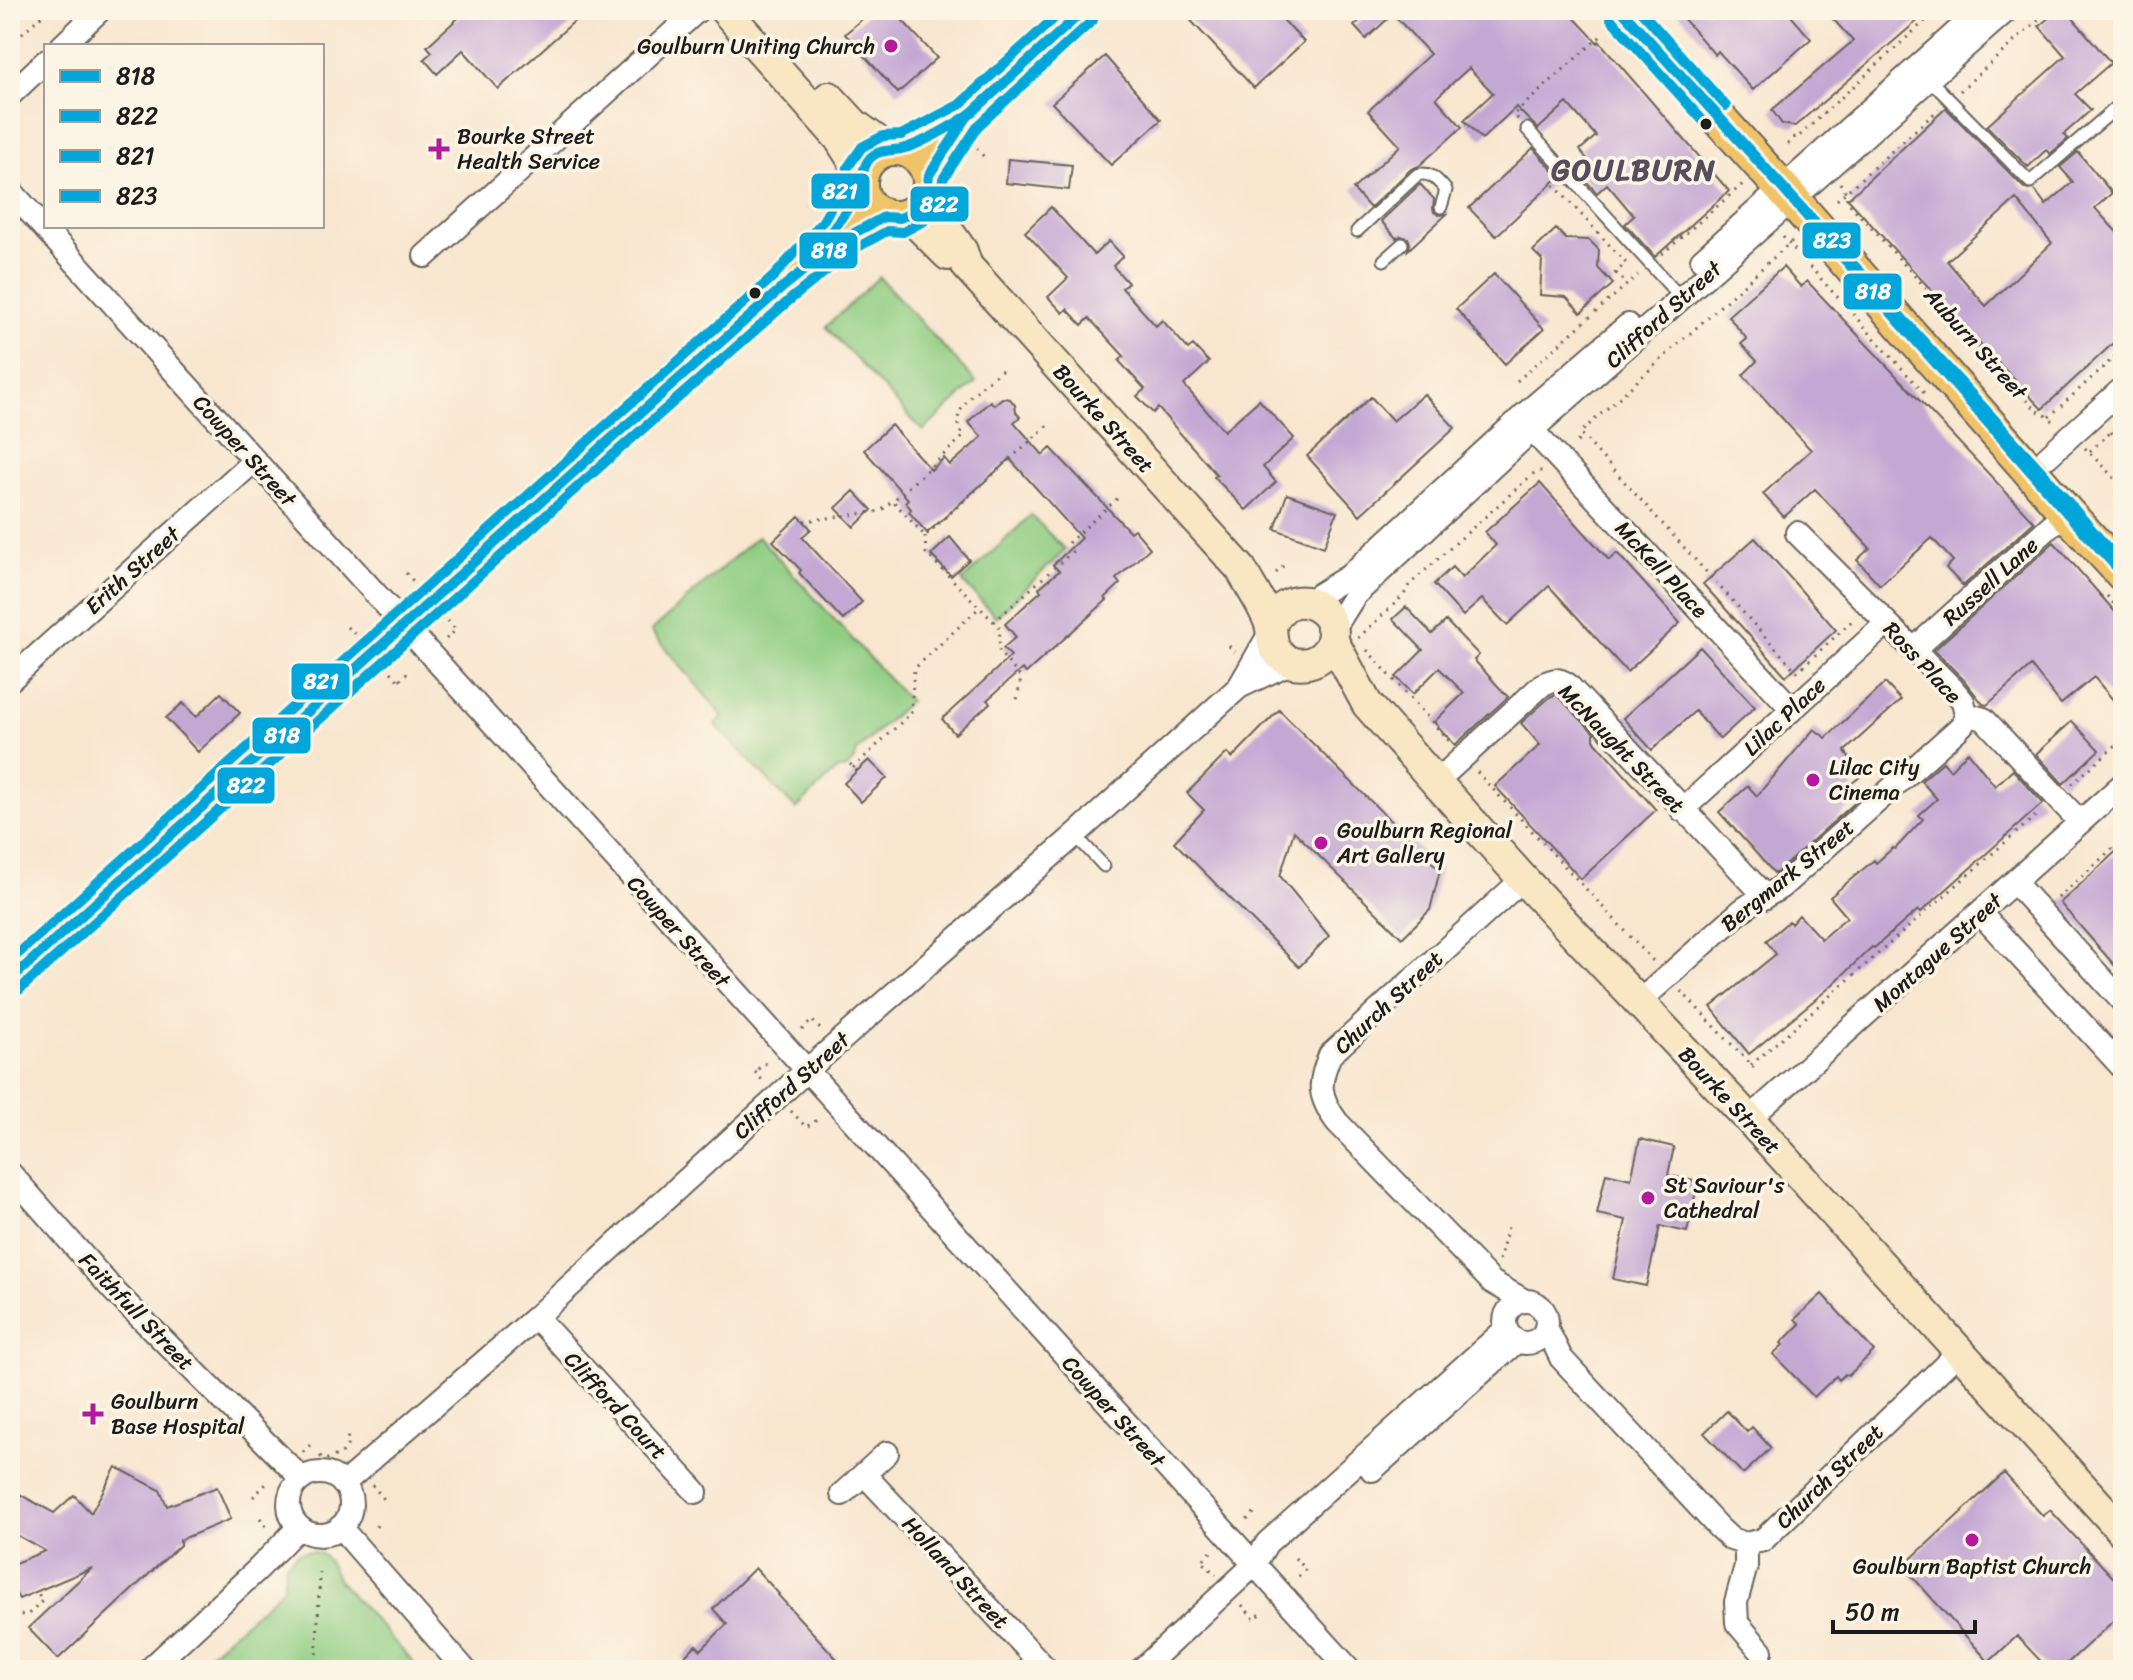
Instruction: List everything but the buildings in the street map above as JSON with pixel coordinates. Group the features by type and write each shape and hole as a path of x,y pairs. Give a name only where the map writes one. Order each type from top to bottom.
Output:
{"main road":[{"path":"725,10 839,138 860,179 864,201 870,208 912,202"},
{"path":"750,10 855,125 920,159 912,202"},
{"path":"10,980 783,287 843,239 912,202 969,129 1084,10"},
{"name":"Auburn Street","path":"1640,10 2066,512 2123,574"},
{"name":"Auburn Street","path":"1612,23 1792,189 2047,457 2123,544"},
{"path":"783,287 834,229 871,157 969,129"},
{"name":"Bourke Street","path":"912,202 962,251 967,266 1241,569 1271,630"},
{"name":"Bourke Street","path":"1241,569 1302,602"},
{"path":"1302,602 1316,605 1325,612 1341,636 1323,655 1300,663 1278,653 1272,644 1271,630 1280,610 1302,602"},
{"name":"Bourke Street","path":"1341,636 1367,704"},
{"name":"Bourke Street","path":"1300,663 1367,704 1523,879 1749,1119 2123,1532"}],"street":[{"path":"64,44 100,10"},
{"path":"425,256 698,10"},
{"name":"Clifford Street","path":"1302,602 1349,576 1532,423 1792,189 1981,10"},
{"name":"Clifford Street","path":"1792,189 1930,80 2007,10"},
{"path":"10,95 44,63"},
{"name":"Cowper Street","path":"10,190 44,228"},
{"name":"Cowper Street","path":"44,228 1350,1670"},
{"path":"2047,457 2123,388"},
{"name":"McKell Place","path":"1532,423 1792,709"},
{"name":"Clifford Street","path":"1341,636 1355,595 1500,450"},
{"name":"Erith Street","path":"10,680 254,461"},
{"name":"Russell Lane","path":"1914,649 2066,512"},
{"name":"Ross Place","path":"1797,533 1963,701 1966,714 1984,719 2080,822"},
{"name":"Lilac Place","path":"1682,810 1887,623"},
{"name":"Clifford Street","path":"343,1484 536,1317 806,1071 1239,687 1271,630"},
{"name":"Clifford Street","path":"1239,687 1300,663"},
{"name":"McNaught Street","path":"1436,782 1542,685 1560,680 1641,762 1764,898"},
{"name":"Bergmark Street","path":"1640,1001 1741,911 1781,887 1957,730 1966,714"},
{"name":"Montague Street","path":"1749,1119 2123,784"},
{"name":"Church Street","path":"1523,879 1337,1047 1323,1072 1321,1090 1327,1108 1337,1122 1494,1277 1522,1326 1561,1358 1719,1528 1731,1539 1746,1544 1763,1540 1960,1351"},
{"path":"2014,882 2123,1002"},
{"path":"1980,913 2123,1068"},
{"name":"Faithfull Street","path":"10,1173 113,1290 302,1479"},
{"name":"Clifford Court","path":"536,1317 696,1492"},
{"path":"1141,1670 1254,1565 1267,1543 1373,1458 1522,1326"},
{"path":"842,1494 887,1453"},
{"path":"328,1474 343,1484 348,1492 350,1511 333,1532 316,1535 299,1527 290,1512 289,1502 295,1485 302,1479 310,1475 328,1474"},
{"name":"Holland Street","path":"864,1474 1047,1670"},
{"path":"149,1670 299,1527"},
{"path":"340,1527 465,1670"},
{"path":"1746,1544 1746,1566 1736,1602 1737,1623 1761,1651"}],"lane":[{"path":"1930,80 2030,182 2123,102"},
{"path":"1527,129 1676,292"},
{"path":"1357,231 1417,175 1431,175 1446,190 1441,207"},
{"path":"1384,260 1402,244"},
{"path":"1075,835 1104,866"}],"path":[{"path":"10,44 48,10"},
{"path":"1683,17 1690,10"},
{"path":"1788,144 1937,10"},
{"path":"1527,129 1514,114 1612,23"},
{"path":"969,129 984,157"},
{"path":"1554,185 1626,263 1609,279"},
{"path":"1517,381 1739,187"},
{"name":"Auburn Street","path":"1837,200 1846,192 1847,201 2036,410 2049,417 2123,349"},
{"name":"Clifford Street","path":"1577,442 1789,244 1780,233"},
{"path":"1616,273 1625,282"},
{"path":"804,521 881,511 964,436 959,431 961,407 1002,370"},
{"path":"2123,421 2090,451 2123,487"},
{"path":"925,536 1050,423"},
{"path":"2111,432 2123,446"},
{"name":"McKell Place","path":"1582,435 1798,673"},
{"path":"1341,636 1404,595 1409,585 1534,473 1544,471"},
{"path":"1068,543 1118,498"},
{"path":"893,501 925,536 926,553 1000,628 999,652 1021,678 1017,700"},
{"path":"994,622 1074,550"},
{"path":"1276,573 1287,562"},
{"path":"406,573 414,582"},
{"path":"853,768 911,713 914,669 980,607"},
{"name":"Lilac Place","path":"1798,673 1859,614"},
{"path":"446,618 456,630 446,639"},
{"path":"347,627 356,635"},
{"path":"1368,650 1458,751"},
{"path":"388,669 399,682 409,671"},
{"path":"2072,784 2123,739"},
{"path":"1469,763 1662,971"},
{"name":"Montague Street","path":"1751,1065 2047,806"},
{"path":"2054,900 2123,839"},
{"name":"Bourke Street","path":"1675,984 1755,1069"},
{"path":"802,1030 812,1020"},
{"path":"766,1063 756,1070 769,1087"},
{"path":"791,1111 806,1127 817,1120"},
{"path":"1494,1277 1508,1227"},
{"path":"320,1456 328,1460 344,1455 348,1432"},
{"path":"303,1452 310,1445"},
{"path":"253,1497 266,1484"},
{"path":"372,1485 384,1499"},
{"path":"1247,1520 1256,1511"},
{"path":"260,1518 270,1532"},
{"path":"376,1527 379,1521"},
{"path":"1211,1552 1202,1561 1217,1577"},
{"path":"1295,1558 1306,1569 1298,1577"},
{"path":"316,1670 320,1569"},
{"path":"10,1603 17,1613 29,1614 42,1601 37,1591"},
{"path":"1238,1601 1254,1619 1265,1611"}],"green space":[{"path":"879,277 976,382 923,431 826,327"},
{"path":"1031,515 1065,550 996,617 962,581"},
{"path":"758,536 909,701 857,751 847,768 838,769 796,809 715,725 723,716 651,631"},
{"path":"307,1551 325,1557 340,1582 420,1670 191,1670 279,1592 283,1586 286,1564 298,1553"}],"transit line":[{"name":"821","path":"10,961 773,277 823,221 846,181 848,167 862,147 883,136 901,135 959,105 1063,10"},
{"name":"818","path":"10,980 783,287 843,239 884,217 900,218 915,211 926,199 929,175 967,117 1084,10"},
{"name":"818","path":"1621,10 2123,574"},
{"name":"821","path":"1640,10 1726,106"},
{"name":"822","path":"1611,19 1706,124"},
{"name":"823","path":"1630,19 2044,474 2112,553"},
{"name":"822","path":"19,990 613,455 792,298 851,251 887,231 903,232 924,221 939,205 943,179 978,126 1093,20"},
{"name":"818","path":"809,258 849,206 870,158 921,142 976,109"}],"place":[{"name":"Goulburn Uniting Church","path":"891,46"},
{"name":"Bourke Street Health Service","path":"439,149"},
{"name":"Lilac City Cinema","path":"1813,780"},
{"name":"Goulburn Regional Art Gallery","path":"1321,843"},
{"name":"St Saviour's Cathedral","path":"1648,1198"},
{"name":"Goulburn Base Hospital","path":"93,1414"},
{"name":"Goulburn Baptist Church","path":"1972,1540"}],"district":[{"name":"GOULBURN","path":"1634,170"}]}
